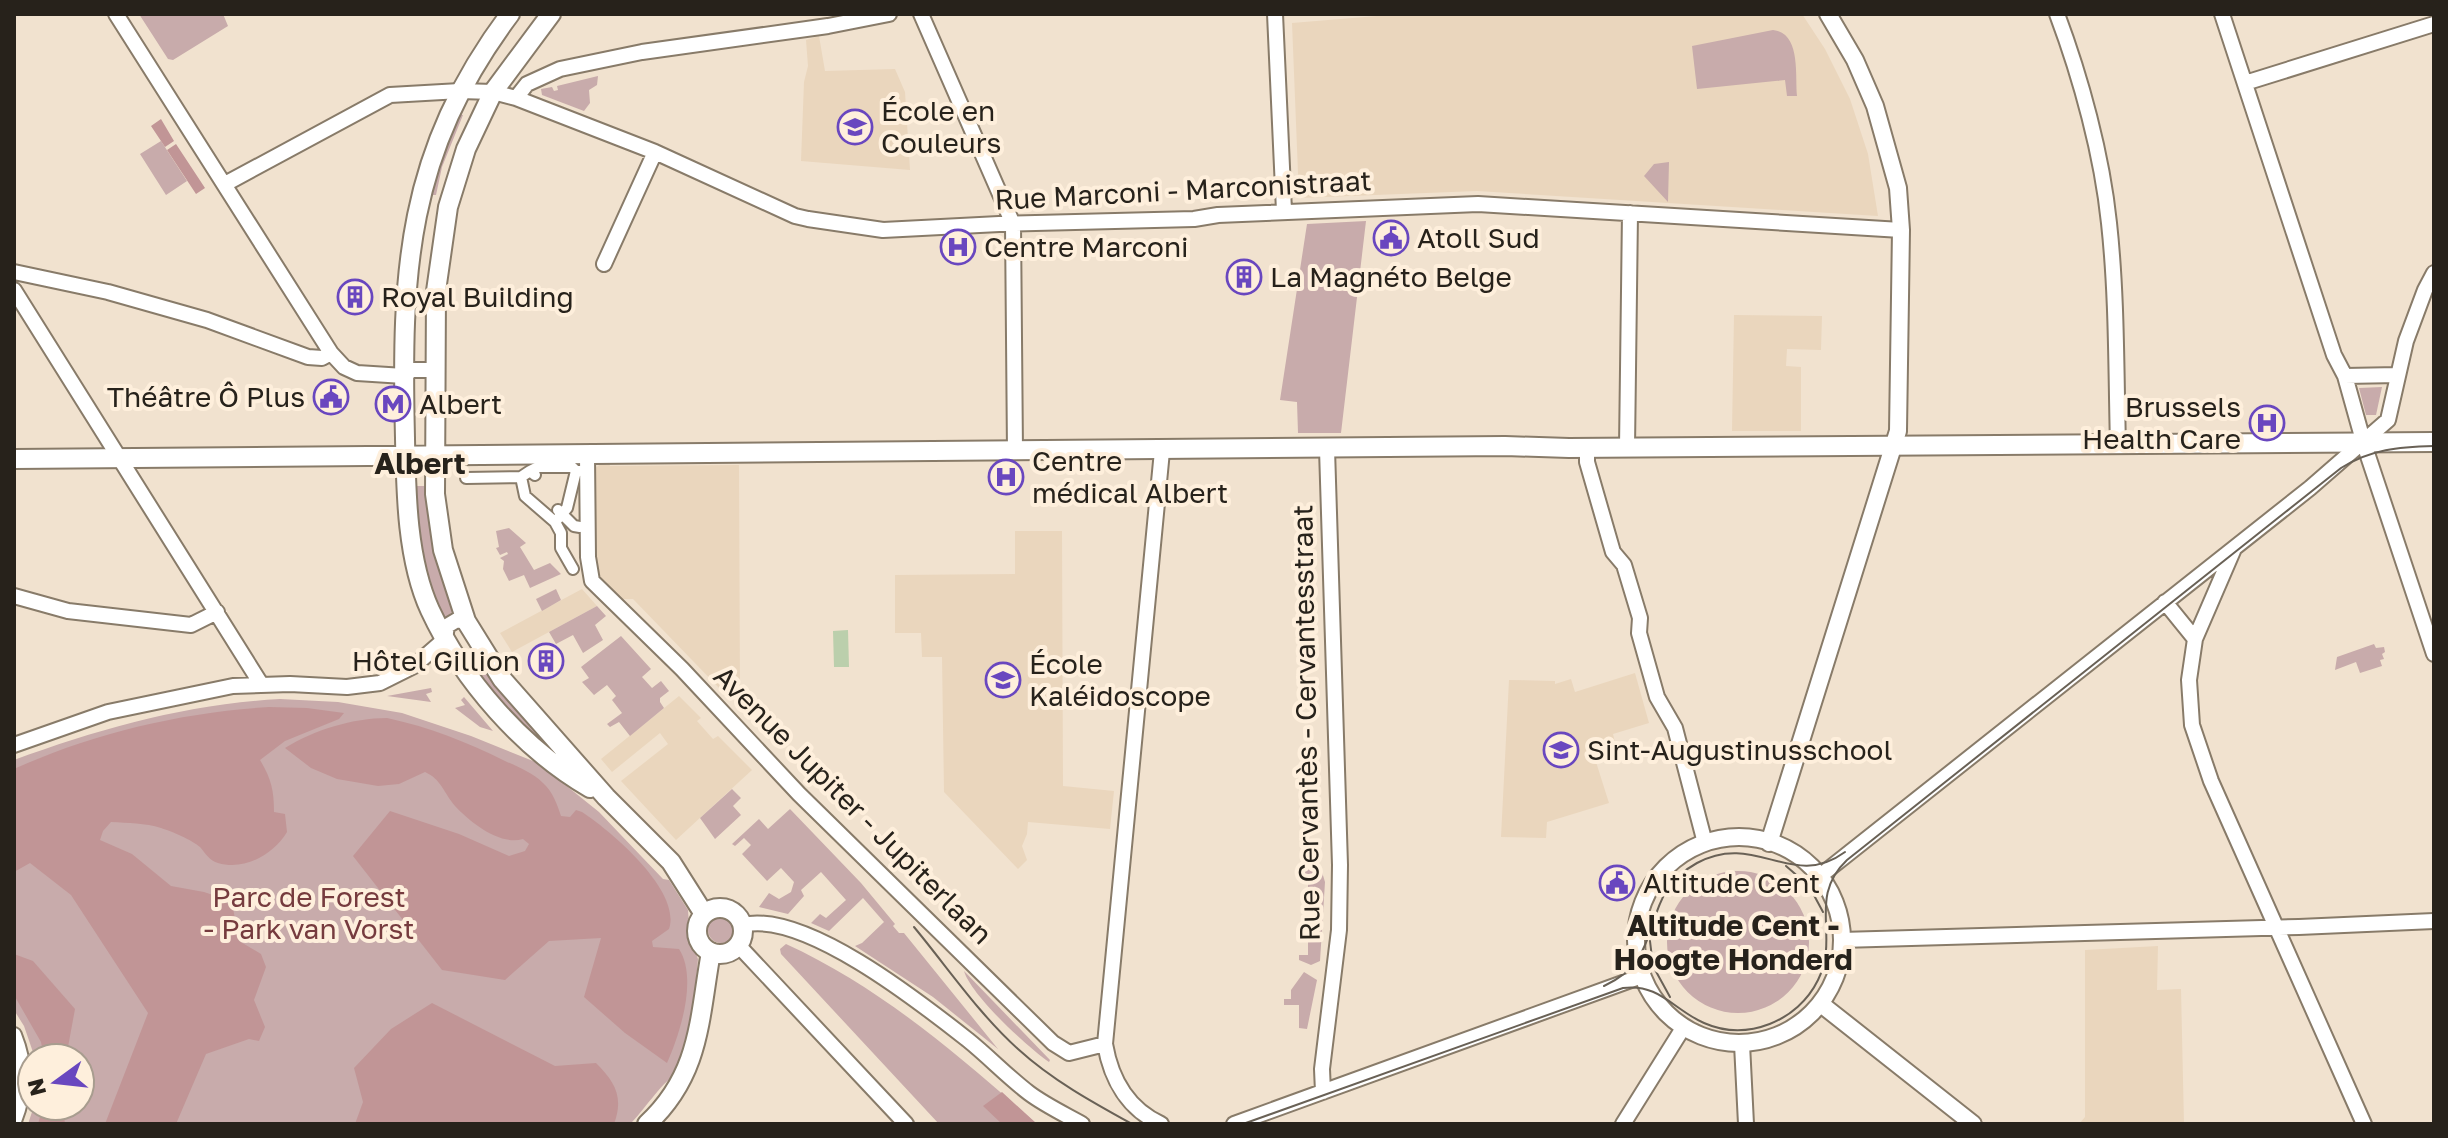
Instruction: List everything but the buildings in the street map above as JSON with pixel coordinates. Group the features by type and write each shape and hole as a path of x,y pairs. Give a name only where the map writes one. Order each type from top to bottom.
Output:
{"main road":[{"path":"510,14 460,91 431,157 417,206 406,294 404,376 411,541 426,601 445,639 474,681 538,750 580,782 606,797"},
{"path":"551,14 493,92 466,149 448,207 436,291 435,494 443,550 466,621 502,679 606,797 671,862 704,914"},
{"path":"14,459 435,455 581,466 1015,452 1505,446 1894,447 2434,442"},
{"path":"724,908 736,915 743,925 738,945 726,953 711,952 700,942 700,920 710,910 724,908"},
{"path":"647,1124 671,1096 692,1059 702,1022 711,952"}],"street":[{"path":"116,14 331,353 344,367 357,373 404,376 412,370 435,370"},
{"path":"516,98 527,84 560,69 642,52 828,26 889,14"},
{"path":"921,14 1013,224 1015,452"},
{"path":"1275,14 1284,211"},
{"path":"1769,843 1898,431 1901,230 1898,188 1875,106 1855,60 1828,14"},
{"path":"2057,14 2085,104 2109,221 2114,282 2118,445"},
{"path":"2222,14 2334,355 2345,376 2364,444 2434,654"},
{"path":"2245,83 2434,24"},
{"name":"Rue Marconi - Marconistraat","path":"225,184 390,95 460,91 493,92 516,98 655,152 795,216 883,230 1194,219 1284,211 1478,204 1901,230"},
{"path":"604,264 655,152"},
{"path":"1627,448 1630,213"},
{"path":"14,272 82,285 180,312 308,357 322,358 331,353"},
{"path":"1820,876 2364,444 2388,420 2406,341 2434,273"},
{"path":"14,290 261,684"},
{"path":"2345,376 2398,375"},
{"path":"1587,448 1587,462 1613,552 1624,565 1640,618 1642,646 1657,697 1675,728 1705,843"},
{"name":"Rue Cervantès - Cervantesstraat","path":"1323,1092 1322,1069 1339,930 1340,865 1327,449"},
{"path":"1161,1124 1142,1114 1125,1096 1113,1075 1105,1044 1162,451"},
{"path":"559,515 567,508 581,466 538,467 529,475 525,496 580,527"},
{"name":"Avenue Jupiter - Jupiterlaan","path":"581,466 592,581 682,669 799,794 1053,1043 1069,1053 1105,1044"},
{"path":"468,482 479,478 529,475"},
{"path":"559,515 561,548 573,569"},
{"path":"2238,544 2230,555 2195,639 2189,680 2192,725 2211,781 2364,1124"},
{"path":"14,596 68,611 191,625 217,612"},
{"path":"2165,602 2195,639"},
{"path":"14,745 94,716 233,686 347,687 380,683 414,666 445,639 447,626 457,620 466,621"},
{"path":"1736,837 1769,843 1804,860 1820,876 1835,901 1841,940 1840,958 1821,1004 1803,1022 1786,1032 1742,1044 1725,1043 1683,1028 1651,995 1638,962 1636,930 1645,896 1662,871 1705,843 1736,837"},
{"path":"1841,940 2434,921"},
{"path":"743,925 765,924 796,930 854,960 969,1041 1030,1095 1082,1124"},
{"path":"738,945 906,1124"},
{"path":"1234,1124 1642,976"},
{"path":"1821,1004 1973,1124"},
{"path":"1623,1124 1683,1028"},
{"path":"14,1035 25,1071 23,1092 14,1121"},
{"path":"1742,1044 1746,1124"}],"shaded area":[{"path":"1401,14 1802,14 1825,49 1850,99 1868,154 1878,216 1477,191 1299,198 1292,23"},
{"name":"École en Couleurs","path":"819,36 825,71 895,69 905,92 910,170 801,161 804,82 808,66 806,40"},
{"path":"161,119 174,141 165,147 151,126"},
{"path":"176,144 205,188 196,194 167,150"},
{"path":"1734,315 1822,316 1821,350 1787,349 1786,366 1801,367 1801,431 1732,431"},
{"path":"609,462 610,466 739,465 740,697 726,683 721,690 633,599 618,599 599,578 595,566 594,469"},
{"name":"École Kaléidoscope","path":"1015,531 1062,531 1063,786 1114,791 1110,829 1028,822 1022,846 1027,860 1018,869 944,792 942,657 922,657 921,633 895,633 895,575 1015,574"},
{"path":"582,589 597,606 512,652 500,633"},
{"path":"848,630 849,667 834,667 833,631"},
{"name":"Sint-Augustinusschool","path":"1635,673 1649,723 1613,734 1618,756 1596,762 1609,803 1547,822 1546,838 1501,837 1509,680 1555,681 1555,684 1571,679 1575,692"},
{"path":"679,696 701,718 697,721 713,739 718,736 752,770 676,840 621,781 668,744 660,733 612,772 601,759"},
{"path":"269,707 344,713 339,719 285,741 260,760 271,784 274,812 285,814 287,832 267,854 238,865 218,863 196,844 149,825 111,822 100,840 132,854 171,886 219,897 233,908 239,941 261,954 266,967 254,1000 265,1027 259,1041 249,1039 206,1054 176,1124 105,1124 148,1013 71,895 30,863 14,872 14,769 75,745 139,726 204,714"},
{"path":"387,718 448,736 530,773 549,790 561,816 570,817 576,810 582,812 626,847 655,880 670,914 669,929 652,941 653,947 679,949 687,975 682,1022 667,1063 625,1033 584,997 601,938 549,941 505,980 442,970 353,856 390,811 459,834 509,856 525,851 529,844 523,839 495,836 477,825 455,806 435,778 425,772 399,784 378,786 337,779 311,768 285,748 334,726"},
{"path":"2158,946 2157,990 2181,989 2184,1124 2079,1124 2085,1117 2085,950"},
{"path":"14,954 33,961 75,1009 69,1042 41,1042 14,995"},
{"path":"432,1003 555,1066 596,1063 616,1090 618,1106 614,1124 355,1124 363,1102 354,1068 391,1029"},
{"path":"1002,1092 1037,1124 1002,1124 983,1106"},
{"path":"65,1122 65,1124 38,1124"}],"green space":[{"path":"139,14 223,14 228,26 173,60 168,59"},
{"path":"1773,30 1782,33 1792,47 1797,96 1787,96 1785,80 1697,89 1692,46"},
{"path":"598,76 597,85 589,90 590,103 584,111 542,95 541,89 552,87 554,91 558,90 557,86"},
{"path":"456,114 463,115 442,167 436,195 431,195 434,170"},
{"path":"161,141 187,181 166,195 140,154"},
{"path":"1669,162 1668,202 1644,176 1654,164"},
{"path":"1366,221 1341,433 1298,433 1297,402 1280,400 1307,224"},
{"path":"2382,387 2376,415 2366,415 2359,388"},
{"path":"413,486 426,486 434,551 452,612 445,619 423,568"},
{"path":"509,528 526,543 520,547 534,570 550,563 561,574 530,588 524,575 509,581 503,569 504,561 500,558 508,554 500,555 496,548 499,547 496,531"},
{"path":"556,589 561,600 542,611 536,599"},
{"path":"597,606 606,616 595,625 603,640 583,653 573,635 556,644 549,632"},
{"path":"621,636 651,669 642,677 652,688 661,681 669,691 660,698 664,708 630,736 619,722 610,727 607,724 622,713 612,700 616,696 607,685 594,695 582,682 589,678 581,667"},
{"path":"2374,644 2376,648 2384,647 2384,659 2380,660 2382,666 2360,673 2356,662 2335,670 2337,657"},
{"path":"473,663 476,667 482,663 517,710 550,745 543,746 520,726 469,665"},
{"path":"431,688 432,692 426,694 431,702 387,696"},
{"path":"464,697 493,731 480,727 455,708 465,705 461,700"},
{"name":"Parc de Forest - Park van Vorst","path":"280,699 338,702 402,713 538,763 599,812 663,879 669,880 688,910 690,938 698,959 693,1014 684,1052 673,1077 630,1124 28,1124 96,1122 96,1042 30,1042 14,1010 14,760 145,719"},
{"path":"732,789 741,798 733,806 741,815 715,839 700,818"},
{"path":"790,809 861,883 895,924 893,926 899,933 904,933 998,1049 933,997 855,946 884,922 863,898 829,931 811,923 820,914 826,918 846,900 821,872 801,890 804,896 788,914 759,907 769,893 779,899 791,892 794,882 781,868 767,881 742,854 751,845 744,838 735,846 732,844 759,819 768,829"},
{"path":"1303,870 1322,872 1325,882 1320,961 1311,965 1299,960 1299,955 1308,955 1308,880 1298,880 1298,874"},
{"path":"1738,871 1765,876 1788,892 1804,915 1809,942 1804,969 1788,992 1765,1008 1738,1013 1711,1008 1688,992 1672,969 1667,942 1672,915 1688,892 1711,876"},
{"path":"721,917 730,921 734,930 730,939 721,943 712,939 708,930 712,921"},
{"path":"786,944 887,1002 949,1049 1037,1124 939,1124 781,954 780,949"},
{"path":"964,971 1050,1060 1049,1062 988,1006"},
{"path":"1304,972 1317,980 1307,1029 1299,1028 1299,1005 1284,1005 1284,999 1291,999 1291,990"}],"tram line":[{"path":"1243,1124 1623,988 1657,993 1693,1018 1720,1028 1754,1029 1784,1017 1798,1007 1818,980 1826,948 1829,889 1835,874 1847,860 2341,468 2386,450 2434,446"},
{"path":"1604,986 1638,959 1666,892 1678,877 1697,863 1718,855 1738,853 1808,866 1826,862 1845,852"},
{"path":"1786,866 1809,886 1823,912"},
{"path":"914,927 977,1006 1018,1049 1058,1081 1132,1124"},
{"path":"1650,941 1653,966 1670,997"}],"place":[{"name":"École en Couleurs","path":"855,127"},
{"name":"Atoll Sud","path":"1391,238"},
{"name":"Centre Marconi","path":"958,247"},
{"name":"La Magnéto Belge","path":"1244,277"},
{"name":"Royal Building","path":"355,297"},
{"name":"Théâtre Ô Plus","path":"331,397"},
{"name":"Albert","path":"393,404"},
{"name":"Brussels Health Care","path":"2267,423"},
{"name":"Centre médical Albert","path":"1006,477"},
{"name":"Hôtel Gillion","path":"546,661"},
{"name":"École Kaléidoscope","path":"1003,680"},
{"name":"Sint-Augustinusschool","path":"1561,750"},
{"name":"Altitude Cent","path":"1617,883"}],"district":[{"name":"Albert","path":"420,464"},
{"name":"Altitude Cent - Hoogte Honderd","path":"1733,943"}]}
